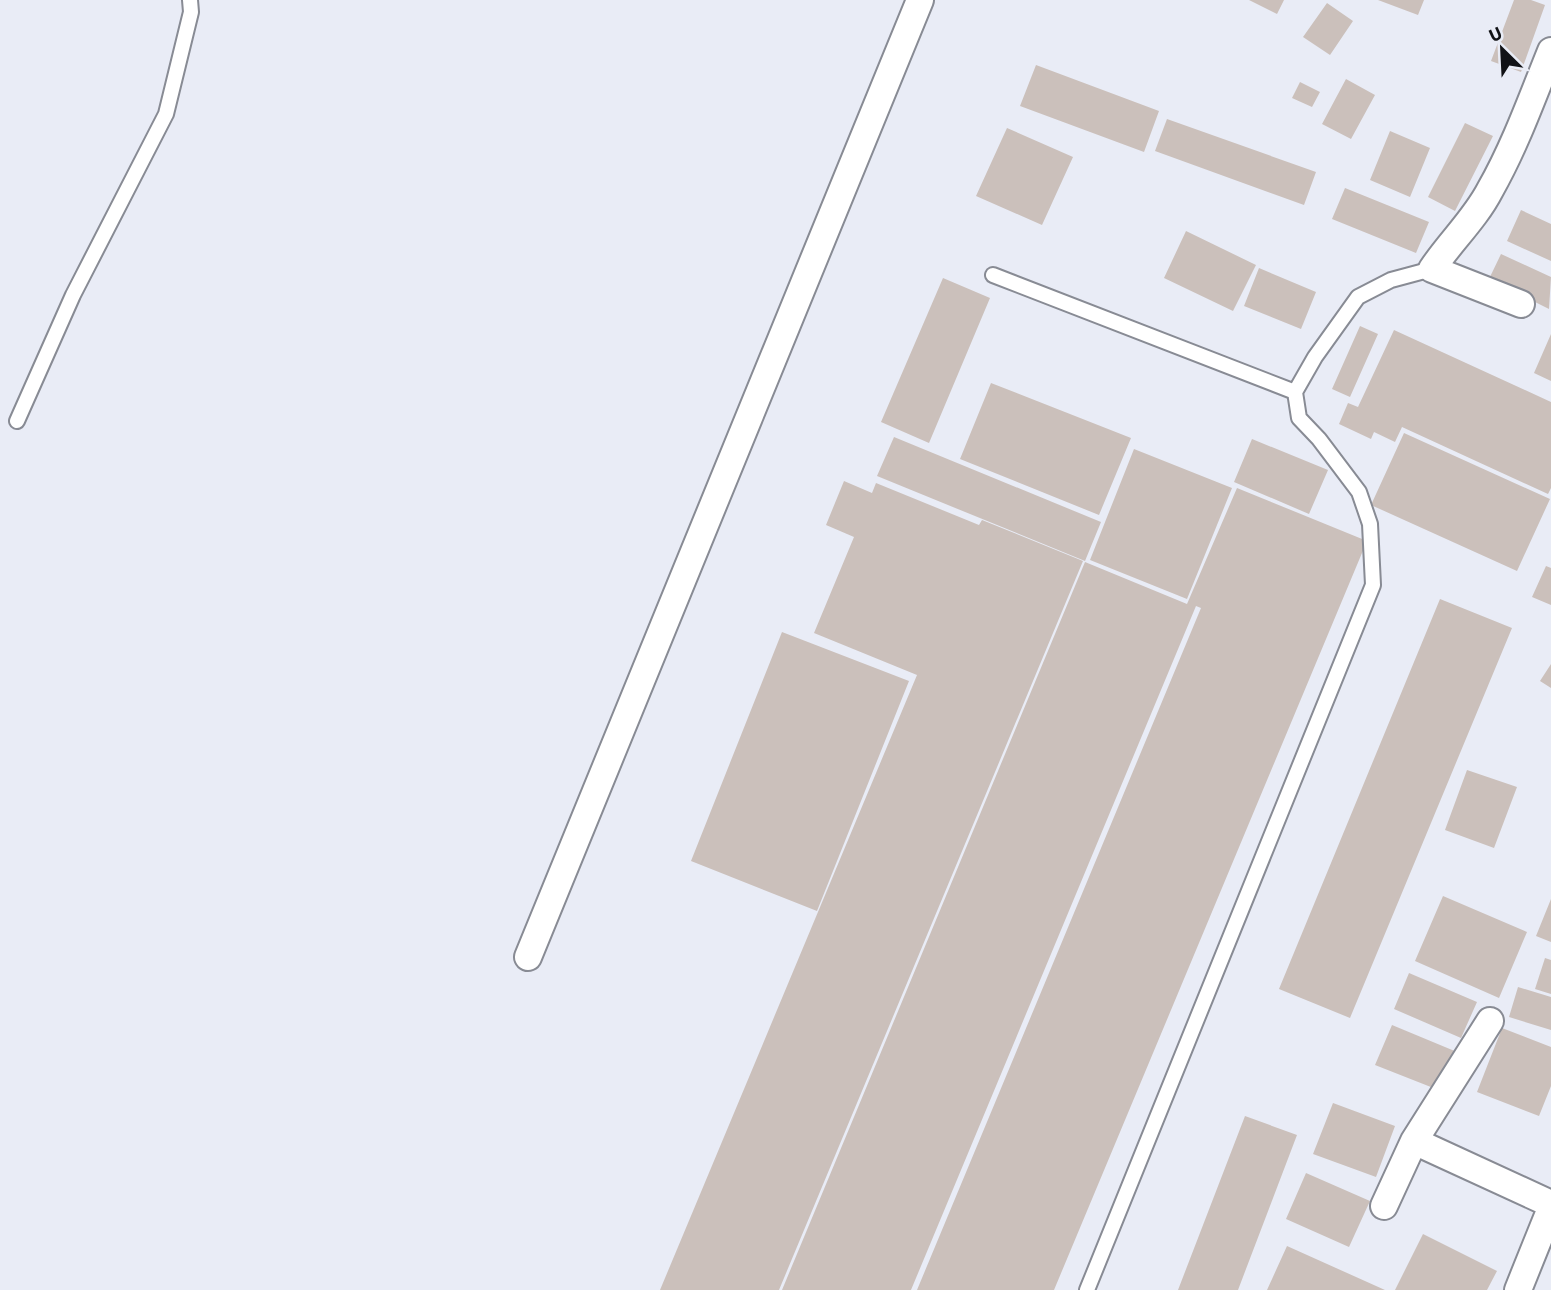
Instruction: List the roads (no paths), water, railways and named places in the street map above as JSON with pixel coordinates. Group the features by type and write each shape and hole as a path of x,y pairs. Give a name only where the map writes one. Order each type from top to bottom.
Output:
{"street":[{"path":"528,957 920,0"},
{"path":"1521,304 1432,269 1489,193 1522,124 1551,51"},
{"path":"1384,1206 1414,1141 1490,1021"},
{"path":"1414,1141 1551,1206 1518,1290"}],"lane":[{"path":"16,421 73,295 166,114 191,12 190,0"},
{"path":"1087,1290 1373,585 1370,524 1359,492 1319,439 1299,418 1295,392 1315,357 1358,297 1391,279 1432,269"},
{"path":"993,275 1295,392"}]}
